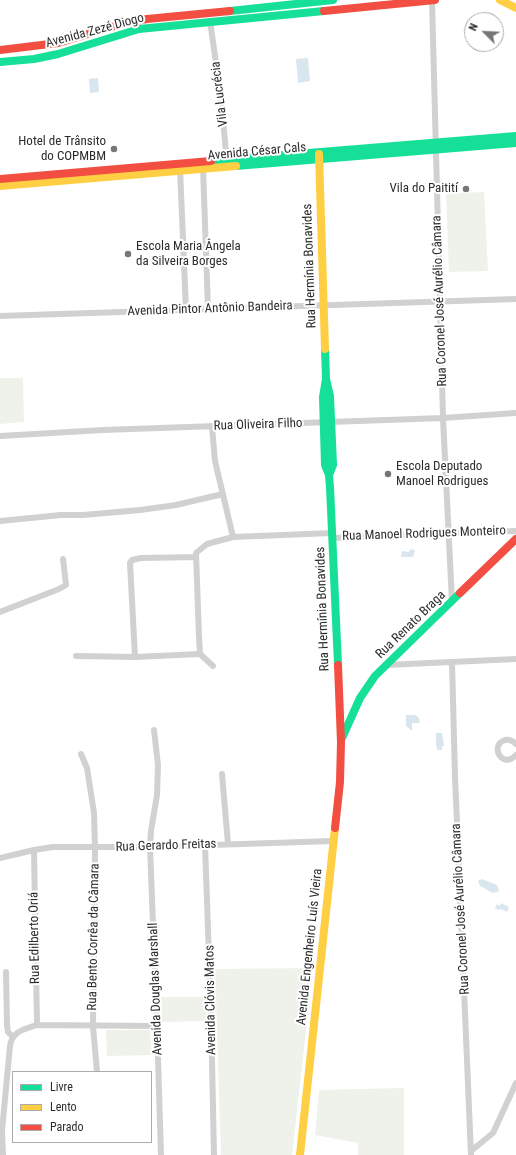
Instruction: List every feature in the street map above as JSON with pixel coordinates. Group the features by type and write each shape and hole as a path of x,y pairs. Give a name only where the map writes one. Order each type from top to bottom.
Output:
{"main road":[{"path":"0,50 51,45 125,23 146,19 333,0"},
{"name":"Avenida Zezé Diogo","path":"0,62 58,54 139,29 435,0"},
{"path":"500,0 516,8"},
{"name":"Avenida César Cals","path":"435,146 516,136"},
{"name":"Avenida César Cals","path":"0,186 203,165 318,155 435,146 516,143"},
{"name":"Rua Hermínia Bonavides","path":"318,155 326,379 323,397 327,421 325,465 330,475 341,742"},
{"name":"Avenida César Cals","path":"0,179 180,168"},
{"name":"Rua Renato Braga","path":"341,742 354,708 386,664 516,539"},
{"name":"Avenida Engenheiro Luís Vieira","path":"300,1155 340,782 341,742"}],"street":[{"name":"Rua Coronel José Aurélio Câmara","path":"432,0 443,418 452,602"},
{"name":"Vila Lucrécia","path":"210,21 221,98 227,163"},
{"path":"203,165 208,309"},
{"path":"180,168 186,311"},
{"name":"Avenida Pintor Antônio Bandeira","path":"0,316 516,299"},
{"name":"Rua Oliveira Filho","path":"0,436 29,436 102,430 443,418 516,413"},
{"path":"212,427 215,461 233,537 207,544 196,553 200,654 213,666"},
{"path":"0,521 61,515 83,515 140,510 176,505 223,494"},
{"name":"Rua Manoel Rodrigues Monteiro","path":"233,537 516,531"},
{"path":"135,657 130,563 132,560 140,558 196,557"},
{"path":"0,612 66,585 63,559"},
{"path":"76,656 135,657 200,654"},
{"path":"386,664 516,659"},
{"name":"Rua Coronel José Aurélio Câmara","path":"452,662 455,776 471,1153"},
{"name":"Avenida Douglas Marshall","path":"154,730 158,765 157,795 150,846 158,1026 161,1155"},
{"path":"516,744 512,740 506,740 502,741 498,746 499,756 505,760 514,757 516,764"},
{"name":"Rua Bento Corrêa da Câmara","path":"81,754 86,763 90,779 94,812 93,1026 97,1071"},
{"path":"222,774 228,844"},
{"name":"Rua Gerardo Freitas","path":"2,857 52,847 95,848 333,842"},
{"name":"Avenida Clóvis Matos","path":"205,845 211,1004 214,1155"},
{"name":"Rua Edilberto Oriá","path":"34,850 37,1025"},
{"path":"0,864 2,857"},
{"path":"6,972 7,1025 8,1032 13,1037"},
{"path":"3,1155 1,1131 8,1076 10,1041 20,1030 37,1025 158,1026"},
{"path":"0,1075 8,1076"},
{"path":"471,1153 493,1133 516,1084"}],"shaded area":[{"path":"308,58 310,81 298,83 296,59"},
{"path":"98,78 99,92 90,93 89,79"},
{"path":"484,192 488,271 449,272 446,194"},
{"path":"0,378 23,378 24,422 0,424"},
{"path":"411,549 415,550 413,557 401,557 402,551 408,552"},
{"path":"406,715 415,715 419,718 420,723 412,723 412,731 406,726"},
{"path":"436,733 442,733 444,746 442,746 442,750 437,750"},
{"path":"482,879 497,885 499,891 493,893 480,886 478,881"},
{"path":"501,903 509,907 507,912 495,908 497,904 500,906"},
{"path":"313,968 292,1155 221,1155 215,969"},
{"path":"161,997 205,997 207,1021 162,1022"},
{"path":"106,1030 150,1030 152,1055 107,1056"},
{"path":"404,1088 404,1155 358,1155 358,1143 315,1135 319,1090"}],"traffic: fast":[{"path":"230,11 333,0"},
{"path":"0,62 34,59 58,54 139,29 324,11"},
{"path":"211,161 516,136"},
{"path":"236,166 516,143"},
{"path":"325,349 326,379 330,396 333,465 329,475"},
{"path":"326,379 323,397 325,465 329,475 330,487 338,665"},
{"path":"342,738 360,698 375,676 460,593"}],"traffic: slow":[{"path":"500,0 516,8"},
{"path":"319,154 325,349"},
{"path":"0,186 236,166"},
{"path":"300,1155 335,828"}],"traffic: jam":[{"path":"324,11 435,0"},
{"path":"0,50 58,43 125,23 147,19 230,11"},
{"path":"0,179 211,161"},
{"path":"460,593 516,539"},
{"path":"335,828 340,782 341,742 338,665"}],"place":[{"name":"Hotel de Trânsito do COPMBM","path":"114,149"},
{"name":"Vila do Paitití","path":"466,189"},
{"name":"Escola Maria Ângela da Silveira Borges","path":"128,254"},
{"name":"Escola Deputado Manoel Rodrigues","path":"388,474"}]}
